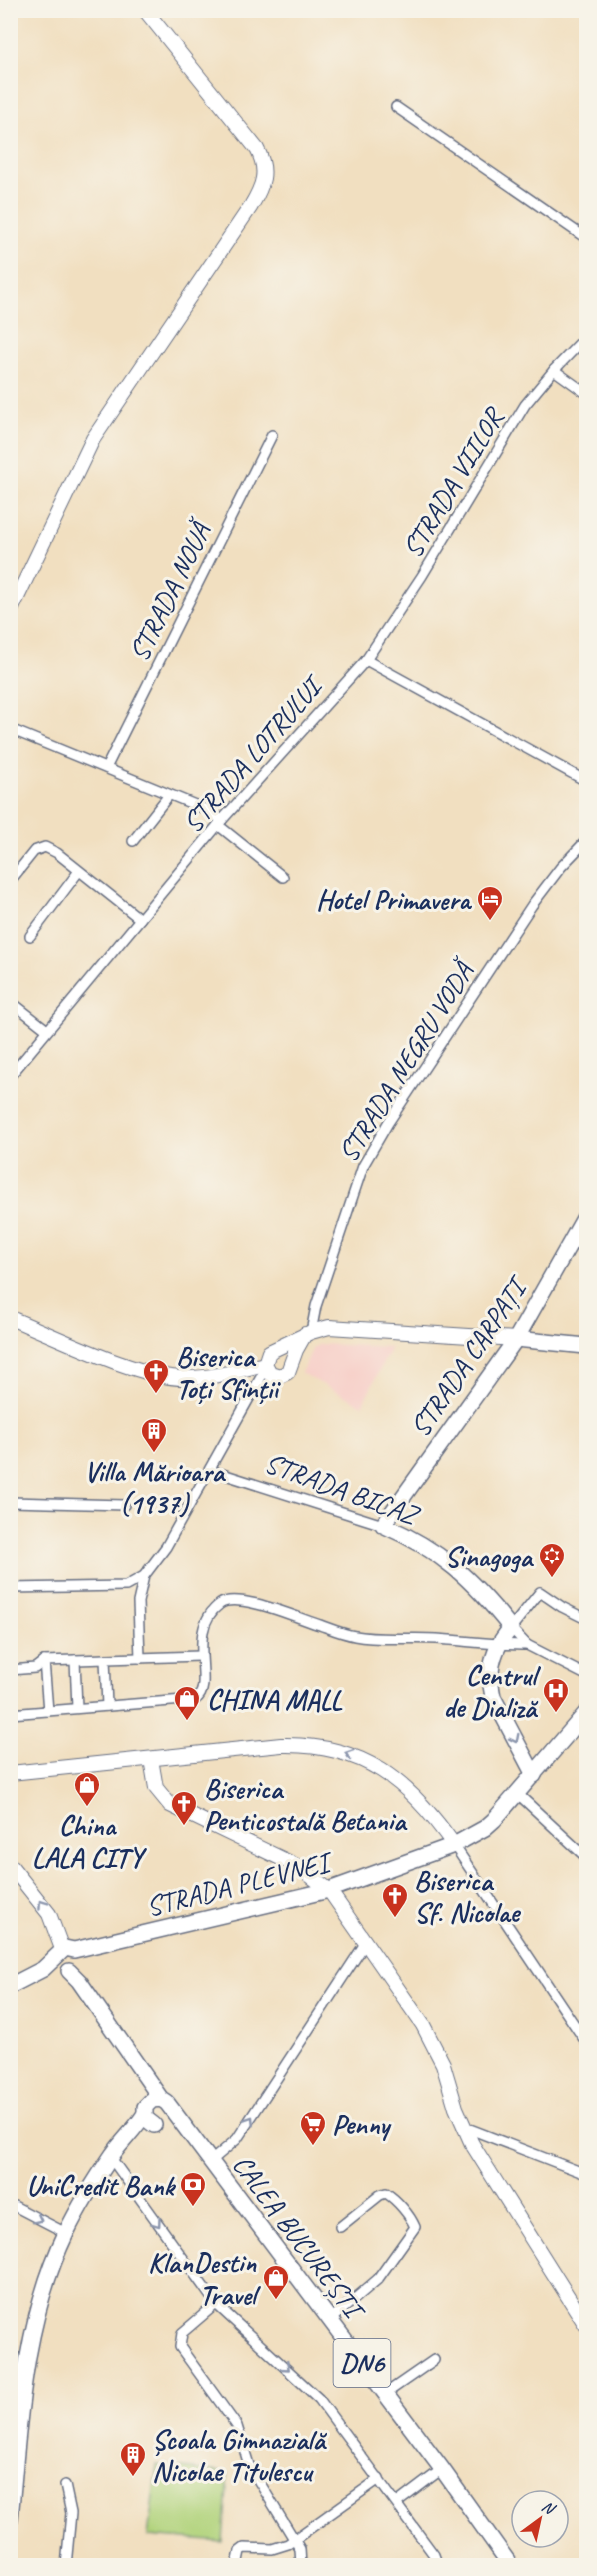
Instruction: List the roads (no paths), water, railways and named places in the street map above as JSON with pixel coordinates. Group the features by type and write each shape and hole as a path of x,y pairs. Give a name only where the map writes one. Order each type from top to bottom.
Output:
{"main road":[{"path":"10,612 93,439 251,206 264,181 263,162 257,148 145,10"},
{"name":"STRADA CARPAȚI","path":"383,1525 516,1339 586,1215"},
{"path":"10,1318 115,1360 166,1376 202,1377 266,1366"},
{"path":"308,1333 292,1359 288,1372 280,1376 270,1373 266,1366 269,1352 308,1333 329,1328 377,1329 586,1346"},
{"path":"278,1348 287,1351 292,1359"},
{"name":"STRADA BICAZ","path":"383,1525 406,1535 447,1561 473,1582 511,1628"},
{"path":"511,1628 498,1645 490,1677 493,1697 534,1775"},
{"name":"STRADA PLEVNEI","path":"10,1986 66,1963 91,1946 329,1890 454,1845 485,1828 518,1794 586,1713"},
{"path":"10,1773 281,1745 320,1746 341,1751 376,1766 404,1786 436,1820 454,1845"},
{"path":"151,1759 156,1788 170,1805 299,1866 329,1890 408,2001 443,2064 462,2126 586,2325"},
{"path":"10,1865 49,1914 66,1963 151,2085 157,2113 133,2132 111,2158 66,2233 38,2307 28,2346 10,2519"},
{"name":"CALEA BUCUREȘTI","path":"157,2113 193,2139 442,2469 511,2565"}],"street":[{"path":"396,107 586,238"},
{"name":"STRADA VIILOR","path":"366,660 422,576 525,405 554,369 586,337"},
{"path":"554,369 586,393"},
{"name":"STRADA NOUĂ","path":"106,768 272,435"},
{"path":"366,660 586,782"},
{"name":"STRADA LOTRULUI","path":"10,1076 220,823 366,660"},
{"path":"10,729 205,809 283,876"},
{"path":"134,841 169,795"},
{"name":"STRADA NEGRU VODĂ","path":"308,1333 348,1207 373,1146 531,904 586,841"},
{"path":"10,881 34,851 45,847 51,849 140,920"},
{"path":"30,936 79,871"},
{"path":"10,1001 47,1030"},
{"path":"10,1588 126,1586 144,1576 166,1547 249,1402 266,1366"},
{"path":"249,1402 264,1385 280,1376"},
{"name":"STRADA BICAZ","path":"210,1470 383,1525"},
{"path":"10,1502 124,1505"},
{"path":"141,1658 138,1602 144,1576"},
{"path":"511,1628 540,1592 586,1619"},
{"path":"10,1714 196,1699 203,1692 200,1656 202,1629 208,1617 222,1602 229,1599 248,1602 356,1636 435,1638 498,1645 528,1645"},
{"name":"STRADA BICAZ","path":"511,1628 528,1645 586,1675"},
{"path":"10,1670 35,1668 44,1661 200,1656"},
{"path":"105,1659 107,1706"},
{"path":"75,1660 77,1708"},
{"path":"44,1661 48,1711"},
{"path":"518,1794 586,1857"},
{"path":"454,1845 586,2042"},
{"path":"210,2162 237,2139 366,1942"},
{"path":"462,2126 586,2174"},
{"path":"111,2158 216,2304 311,2390 397,2503 434,2555 438,2565"},
{"path":"330,2320 378,2278 415,2227 392,2196 386,2193 380,2195 340,2227"},
{"path":"10,2204 66,2233"},
{"path":"216,2304 182,2333 180,2346 237,2426 249,2465 296,2540 302,2565"},
{"path":"386,2394 434,2360"},
{"path":"397,2503 442,2469"},
{"path":"237,2565 240,2551 244,2547 272,2549 296,2540 379,2480"},
{"path":"65,2485 71,2513 66,2565"}],"place":[{"name":"Hotel Primavera","path":"490,922"},
{"name":"Biserica Toți Sfinții","path":"156,1395"},
{"name":"Villa Mărioara (1937)","path":"154,1454"},
{"name":"Sinagoga","path":"552,1579"},
{"name":"Centrul de Dializă","path":"556,1714"},
{"name":"CHINA MALL","path":"187,1722"},
{"name":"China LALA CITY","path":"87,1808"},
{"name":"Biserica Penticostală Betania","path":"184,1827"},
{"name":"Biserica Sf. Nicolae","path":"395,1919"},
{"name":"Penny","path":"313,2147"},
{"name":"UniCredit Bank","path":"193,2208"},
{"name":"KlanDestin Travel","path":"276,2301"},
{"name":"Școala Gimnazială Nicolae Titulescu","path":"133,2478"}]}
